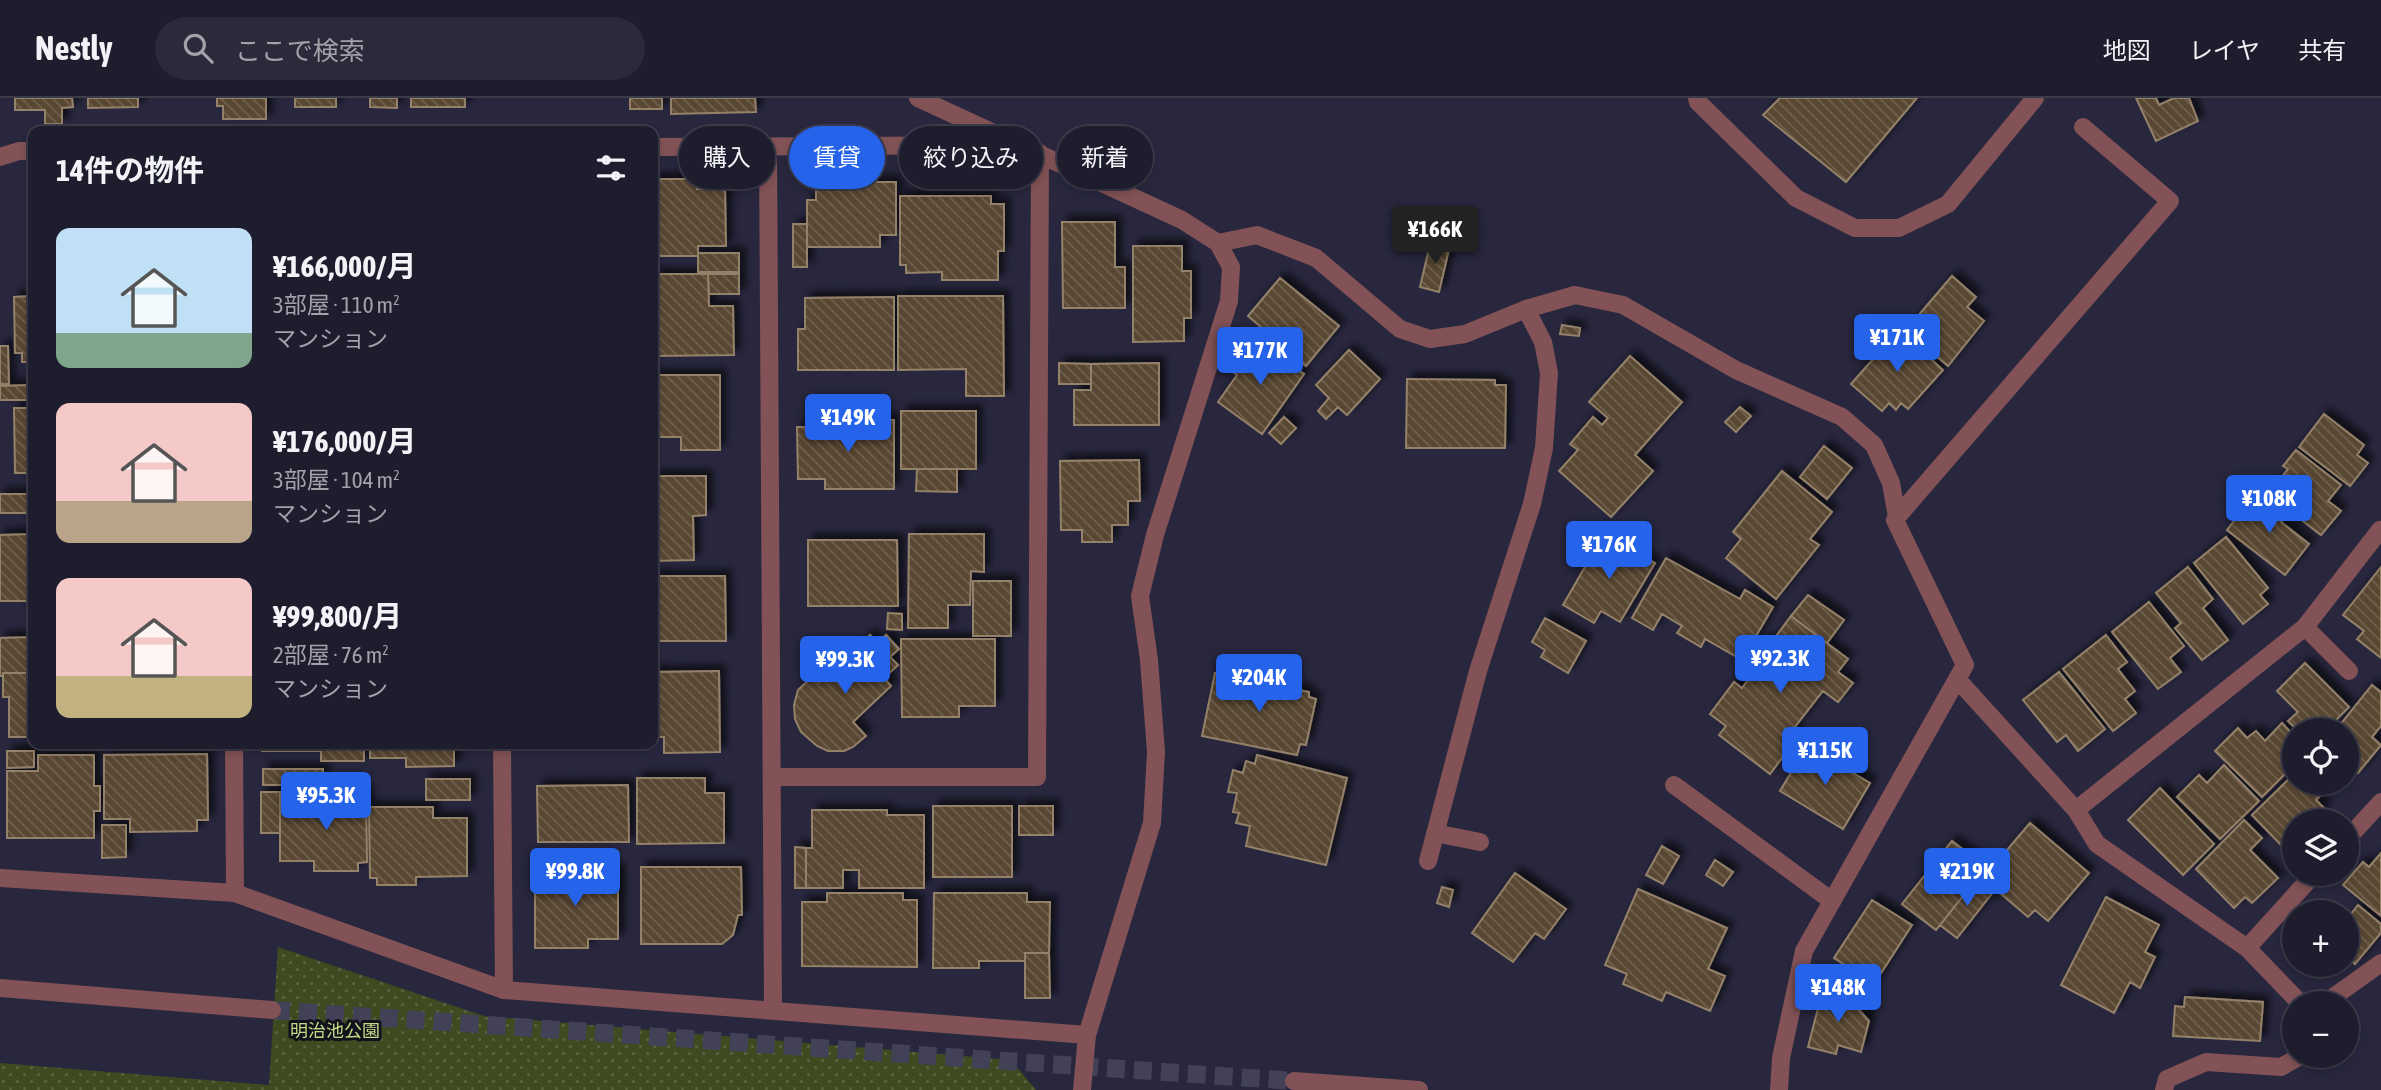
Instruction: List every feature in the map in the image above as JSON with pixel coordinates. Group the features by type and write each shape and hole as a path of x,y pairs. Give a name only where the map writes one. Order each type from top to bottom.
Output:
{"street":[{"path":"918,98 981,126"},
{"path":"1697,98 1698,102 1796,198 1855,228 1899,228 1948,204 2035,98"},
{"path":"1897,517 2170,201 2083,127"},
{"path":"775,146 899,147"},
{"path":"658,147 679,147"},
{"path":"0,157 28,151"},
{"path":"1043,154 1182,220 1218,243 1231,267 1229,301 1154,535 1140,596 1149,660 1156,752 1152,823 1087,1035 1082,1090"},
{"path":"768,189 773,1010"},
{"path":"772,777 1037,777 1032,189"},
{"path":"1218,243 1257,235 1316,258 1400,329 1430,339 1465,334 1526,309 1574,295 1623,305 1736,370 1842,417 1874,445 1891,483 1897,517 1895,520 1965,665 1804,951 1781,1058 1779,1090"},
{"path":"1428,860 1478,671 1532,504 1544,449 1549,373 1543,342 1526,309"},
{"path":"2076,810 2305,626 2380,530"},
{"path":"2305,626 2349,671"},
{"path":"1957,679 2076,810 2096,844 2247,948 2288,991"},
{"path":"234,749 235,893"},
{"path":"502,749 504,990"},
{"path":"1674,785 1832,901"},
{"path":"2359,826 2381,802"},
{"path":"1435,833 1480,842"},
{"path":"0,878 235,893 504,990 1087,1035"},
{"path":"2247,948 2303,886"},
{"path":"2342,991 2381,963"},
{"path":"0,988 272,1010"},
{"path":"2164,1090 2166,1079 2206,1062 2282,1066"},
{"path":"1294,1081 1419,1090"}],"green space":[{"name":"明治池公園","path":"278,947 484,1016 1011,1060 1036,1090 0,1090 0,1063 269,1085"}],"building":[{"path":"15,98 72,98 73,107 62,108 62,124 45,124 45,110 15,110"},
{"path":"88,98 138,98 138,107 88,108"},
{"path":"217,98 266,98 266,119 223,119 223,106 217,106"},
{"path":"295,98 336,98 336,107 295,107"},
{"path":"370,98 397,98 397,108 370,107"},
{"path":"411,98 465,98 465,107 411,107"},
{"path":"630,98 662,98 662,109 630,109"},
{"path":"671,98 755,98 756,112 671,114"},
{"path":"1780,98 1917,98 1846,182 1763,115"},
{"path":"2136,98 2156,98 2159,105 2174,98 2189,98 2198,121 2156,141"},
{"path":"658,179 679,179 679,189 725,189 726,246 698,246 698,256 658,256"},
{"path":"885,182 896,182 896,235 880,235 880,247 807,247 807,200 816,200 816,189 885,189"},
{"path":"900,196 991,196 991,204 1004,204 1004,251 998,251 998,280 942,280 942,272 906,273 906,265 900,265"},
{"path":"1062,222 1115,222 1115,267 1125,267 1125,308 1063,308"},
{"path":"793,224 807,224 807,267 793,267"},
{"path":"1431,240 1450,245 1439,292 1420,287"},
{"path":"1133,246 1182,246 1182,271 1191,271 1191,318 1184,318 1184,341 1133,342"},
{"path":"698,253 739,253 739,272 698,272"},
{"path":"658,274 708,274 709,306 733,306 734,355 658,356"},
{"path":"708,274 739,274 739,294 709,294"},
{"path":"1952,276 1976,297 1967,307 1984,321 1948,366 1906,330"},
{"path":"1280,278 1339,326 1306,366 1248,316"},
{"path":"28,296 28,362 22,362 22,353 15,353 14,297"},
{"path":"898,296 1003,296 1004,396 966,396 966,369 898,370"},
{"path":"894,297 894,370 798,370 798,329 805,329 805,298"},
{"path":"1562,325 1580,328 1579,336 1560,334"},
{"path":"1899,330 1943,370 1908,409 1901,403 1896,410 1889,403 1882,411 1851,384"},
{"path":"1260,343 1304,374 1262,434 1218,402 1237,375 1233,372 1252,345 1256,348"},
{"path":"0,346 8,346 9,384 0,384"},
{"path":"1349,350 1380,379 1347,415 1338,407 1326,419 1318,411 1329,398 1316,385"},
{"path":"1630,356 1682,402 1635,455 1653,471 1611,517 1559,471 1578,450 1570,444 1593,417 1602,425 1608,418 1589,402"},
{"path":"1059,363 1091,364 1091,384 1059,384"},
{"path":"1159,363 1159,425 1074,425 1074,390 1091,390 1091,364"},
{"path":"658,375 720,375 720,450 681,450 681,437 658,437"},
{"path":"1407,379 1495,380 1495,385 1506,385 1505,448 1406,448"},
{"path":"28,385 28,400 0,400 0,386"},
{"path":"1740,407 1751,416 1736,432 1725,422"},
{"path":"14,408 28,408 28,473 15,473"},
{"path":"901,411 976,411 976,469 901,469"},
{"path":"2324,414 2364,445 2357,455 2368,463 2350,486 2299,447"},
{"path":"1284,417 1296,428 1281,444 1269,433"},
{"path":"825,420 894,420 894,489 825,489 825,479 798,479 797,427 825,427"},
{"path":"1824,446 1852,468 1827,499 1800,477"},
{"path":"2296,450 2341,485 2328,501 2341,511 2321,535 2268,494 2288,469 2283,466"},
{"path":"1139,460 1140,501 1128,501 1128,525 1112,525 1112,542 1082,542 1082,530 1061,530 1060,461"},
{"path":"917,469 957,469 957,492 916,491"},
{"path":"1782,471 1832,512 1810,539 1819,545 1776,599 1726,558 1741,539 1733,532"},
{"path":"658,476 706,476 706,515 693,516 694,560 658,561"},
{"path":"0,494 28,494 28,513 0,513"},
{"path":"2266,496 2289,513 2281,522 2309,544 2285,575 2227,530 2246,506 2254,512"},
{"path":"28,534 28,601 0,601 0,535"},
{"path":"909,534 984,534 984,572 971,571 970,605 948,605 948,628 908,628"},
{"path":"1604,534 1655,563 1620,622 1601,611 1594,623 1563,605"},
{"path":"2226,537 2268,588 2260,595 2268,604 2243,624 2194,563"},
{"path":"808,540 897,540 898,606 808,606"},
{"path":"1666,558 1740,599 1745,590 1773,607 1742,660 1705,639 1701,647 1677,633 1682,626 1662,614 1653,630 1632,618"},
{"path":"2188,567 2213,599 2203,608 2228,640 2202,660 2175,628 2181,623 2156,593"},
{"path":"2381,567 2381,658 2357,639 2364,631 2343,615"},
{"path":"658,576 725,576 726,641 658,641"},
{"path":"973,581 1011,581 1011,636 973,636"},
{"path":"1808,595 1844,620 1827,643 1791,616"},
{"path":"2149,602 2184,646 2170,658 2181,672 2158,689 2112,632"},
{"path":"888,613 902,614 902,630 887,629"},
{"path":"1791,616 1848,659 1838,672 1853,683 1838,702 1823,691 1791,732 1806,743 1793,760 1785,754 1770,774 1719,735 1726,726 1710,714 1734,682 1742,688 1757,668 1749,662 1766,639 1771,643"},
{"path":"1545,618 1586,641 1568,673 1541,657 1545,650 1532,642"},
{"path":"870,635 877,643 886,635 899,649 890,657 898,665 884,678 891,686 853,722 866,736 844,751 828,751 817,746 801,732 795,719 794,705 798,690 813,676 819,682"},
{"path":"2106,635 2127,662 2118,669 2135,691 2125,699 2136,713 2113,731 2063,669"},
{"path":"28,637 28,673 3,673 3,676 0,676 0,638"},
{"path":"901,639 995,639 995,706 959,706 959,717 902,717"},
{"path":"2305,663 2349,707 2338,718 2291,718 2298,712 2277,691"},
{"path":"719,671 720,752 664,753 664,737 658,737 658,672"},
{"path":"2059,672 2105,729 2078,751 2066,735 2057,742 2023,700"},
{"path":"3,673 28,673 28,737 9,737 9,697 3,697"},
{"path":"1215,673 1309,692 1309,697 1316,699 1306,745 1300,744 1297,755 1202,736"},
{"path":"2372,685 2381,692 2381,726 2372,737 2381,745 2359,772 2359,718 2346,718"},
{"path":"2282,723 2282,777 2262,797 2215,751 2238,728 2247,738 2256,731 2265,741"},
{"path":"1807,746 1870,783 1843,829 1780,791"},
{"path":"364,749 364,761 321,761 321,751 262,751"},
{"path":"370,749 454,749 454,766 406,767 406,758 370,758"},
{"path":"7,751 34,751 34,767 7,768"},
{"path":"207,754 208,820 197,820 197,831 130,832 130,819 104,819 104,755"},
{"path":"38,755 94,755 94,786 100,786 100,811 94,811 94,838 7,838 7,771 38,771"},
{"path":"1257,755 1347,778 1326,865 1246,846 1250,826 1236,823 1239,813 1233,812 1237,793 1228,792 1233,770 1243,773 1246,761 1255,764"},
{"path":"2224,765 2259,801 2220,839 2177,797 2199,775 2207,783"},
{"path":"263,769 323,769 323,785 263,785"},
{"path":"637,778 705,778 705,793 724,793 724,843 637,844"},
{"path":"426,779 470,779 470,800 426,800"},
{"path":"628,785 629,842 538,842 537,786"},
{"path":"2282,786 2282,795 2321,795 2316,800 2324,808 2282,809 2282,846 2252,815"},
{"path":"2160,788 2214,844 2183,875 2128,820"},
{"path":"261,792 280,792 280,833 261,833"},
{"path":"311,793 366,793 367,862 358,863 358,871 314,871 314,861 280,861 280,808 311,808"},
{"path":"933,806 1012,806 1012,877 933,877"},
{"path":"1019,806 1053,806 1053,835 1019,835"},
{"path":"369,807 433,807 433,818 467,818 467,876 416,877 416,885 377,885 377,878 370,878"},
{"path":"812,810 887,810 887,815 924,815 924,888 859,888 859,870 843,870 843,888 806,888 806,848 812,848"},
{"path":"2244,820 2262,838 2250,850 2278,878 2252,903 2245,897 2234,908 2196,869"},
{"path":"2030,823 2089,873 2048,921 2035,910 2028,917 2001,894 2009,886 1990,870"},
{"path":"102,825 126,825 126,857 102,858"},
{"path":"1952,841 1986,867 1936,930 1902,904"},
{"path":"1662,846 1679,856 1663,884 1646,875"},
{"path":"795,847 806,848 806,888 795,888"},
{"path":"2381,853 2381,916 2344,886 2359,886 2359,867 2363,862 2369,867"},
{"path":"1715,860 1733,872 1723,886 1706,875"},
{"path":"641,867 741,867 742,915 738,915 733,935 722,944 641,944"},
{"path":"618,870 618,939 588,939 588,948 535,948 535,871"},
{"path":"1515,873 1566,909 1544,939 1535,933 1513,962 1472,933"},
{"path":"1978,877 1994,891 1957,938 1940,925"},
{"path":"1442,887 1453,890 1449,907 1437,903"},
{"path":"1638,889 1727,928 1708,969 1725,976 1710,1011 1666,992 1662,1001 1623,984 1627,974 1605,965"},
{"path":"827,893 903,893 903,900 917,900 917,967 802,966 802,902 827,902"},
{"path":"934,893 1027,893 1027,902 1050,902 1049,953 1025,953 1025,961 979,961 979,968 933,968"},
{"path":"2106,897 2159,925 2145,952 2155,957 2140,988 2130,982 2114,1013 2061,985"},
{"path":"1872,900 1912,925 1874,984 1834,958"},
{"path":"2359,906 2381,924 2381,933 2359,959"},
{"path":"1025,953 1049,953 1050,998 1025,998"},
{"path":"1823,989 1846,995 1869,1021 1861,1052 1838,1045 1836,1054 1808,1047"},
{"path":"2185,997 2263,1002 2260,1041 2173,1036 2175,1006 2184,1007"}],"tunnel":[{"path":"272,1010 1294,1081"}]}
